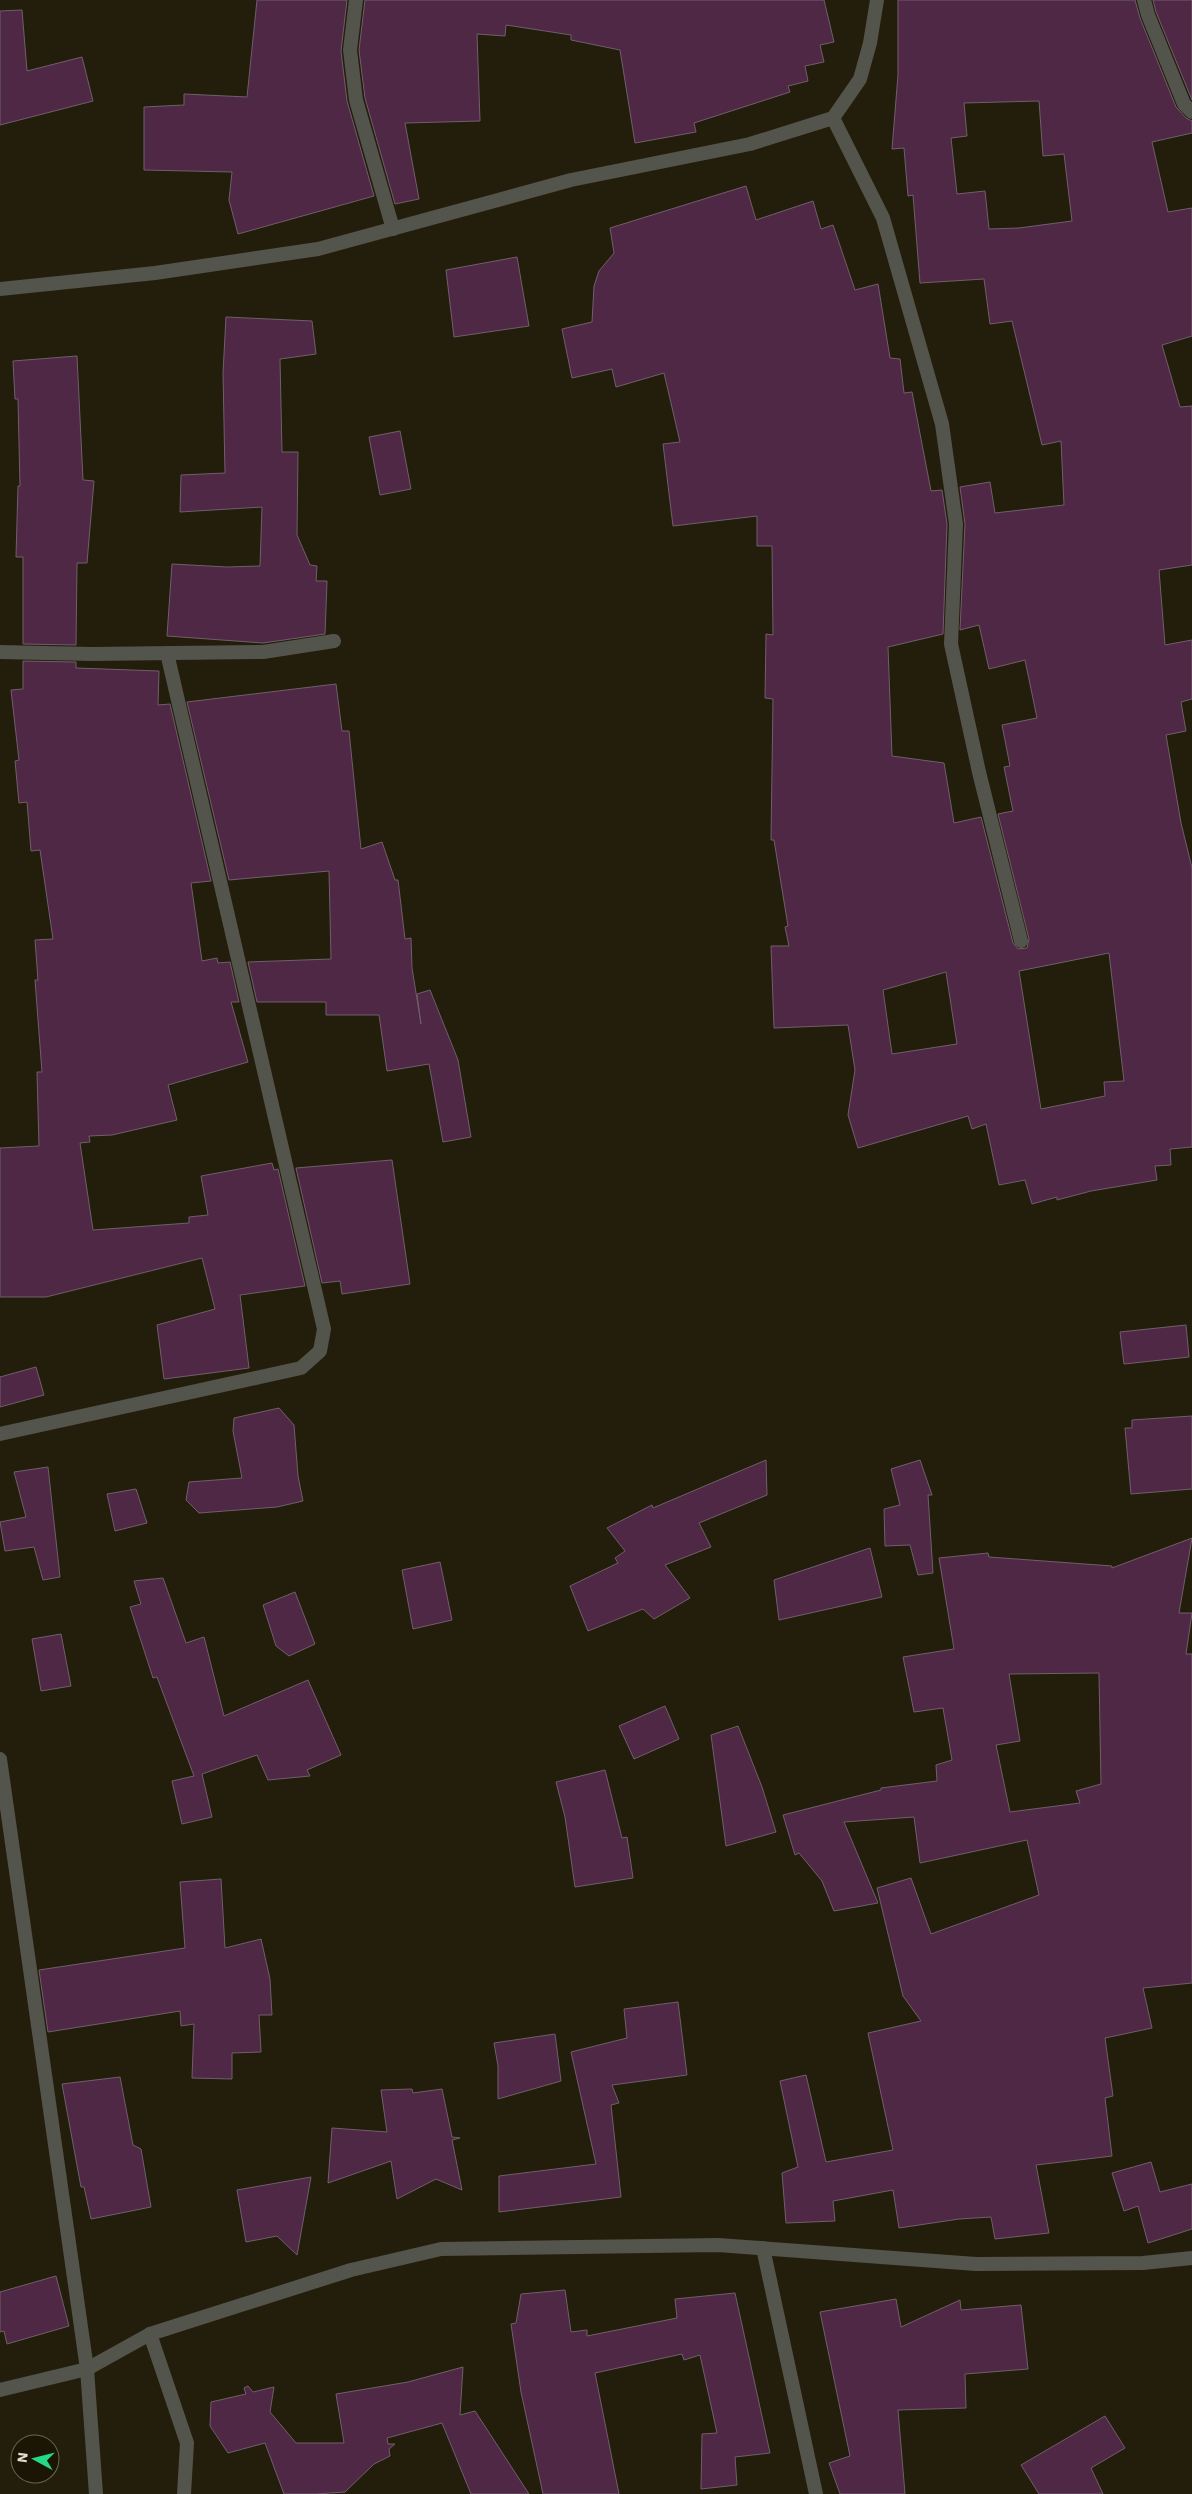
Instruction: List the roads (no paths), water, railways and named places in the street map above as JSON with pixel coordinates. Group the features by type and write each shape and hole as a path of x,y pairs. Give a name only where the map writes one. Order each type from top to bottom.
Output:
{"street":[{"path":"356,0 350,50 356,100 394,229"},
{"path":"0,289 155,273 318,249 571,180 750,144 832,118 860,79 870,43 876,0"},
{"path":"1144,0 1148,15 1184,104 1192,112"},
{"path":"832,118 883,218 942,424 956,524 951,644 979,772 1021,941"},
{"path":"0,652 167,654 263,652 334,641"},
{"path":"0,1434 301,1368 320,1351 324,1330 167,654"},
{"path":"0,1759 87,2369 96,2494"},
{"path":"0,2390 87,2369 150,2334 351,2270 441,2248 718,2245 976,2264 1143,2263 1192,2258"},
{"path":"763,2248 816,2494"},
{"path":"150,2334 187,2443 184,2494"}]}
